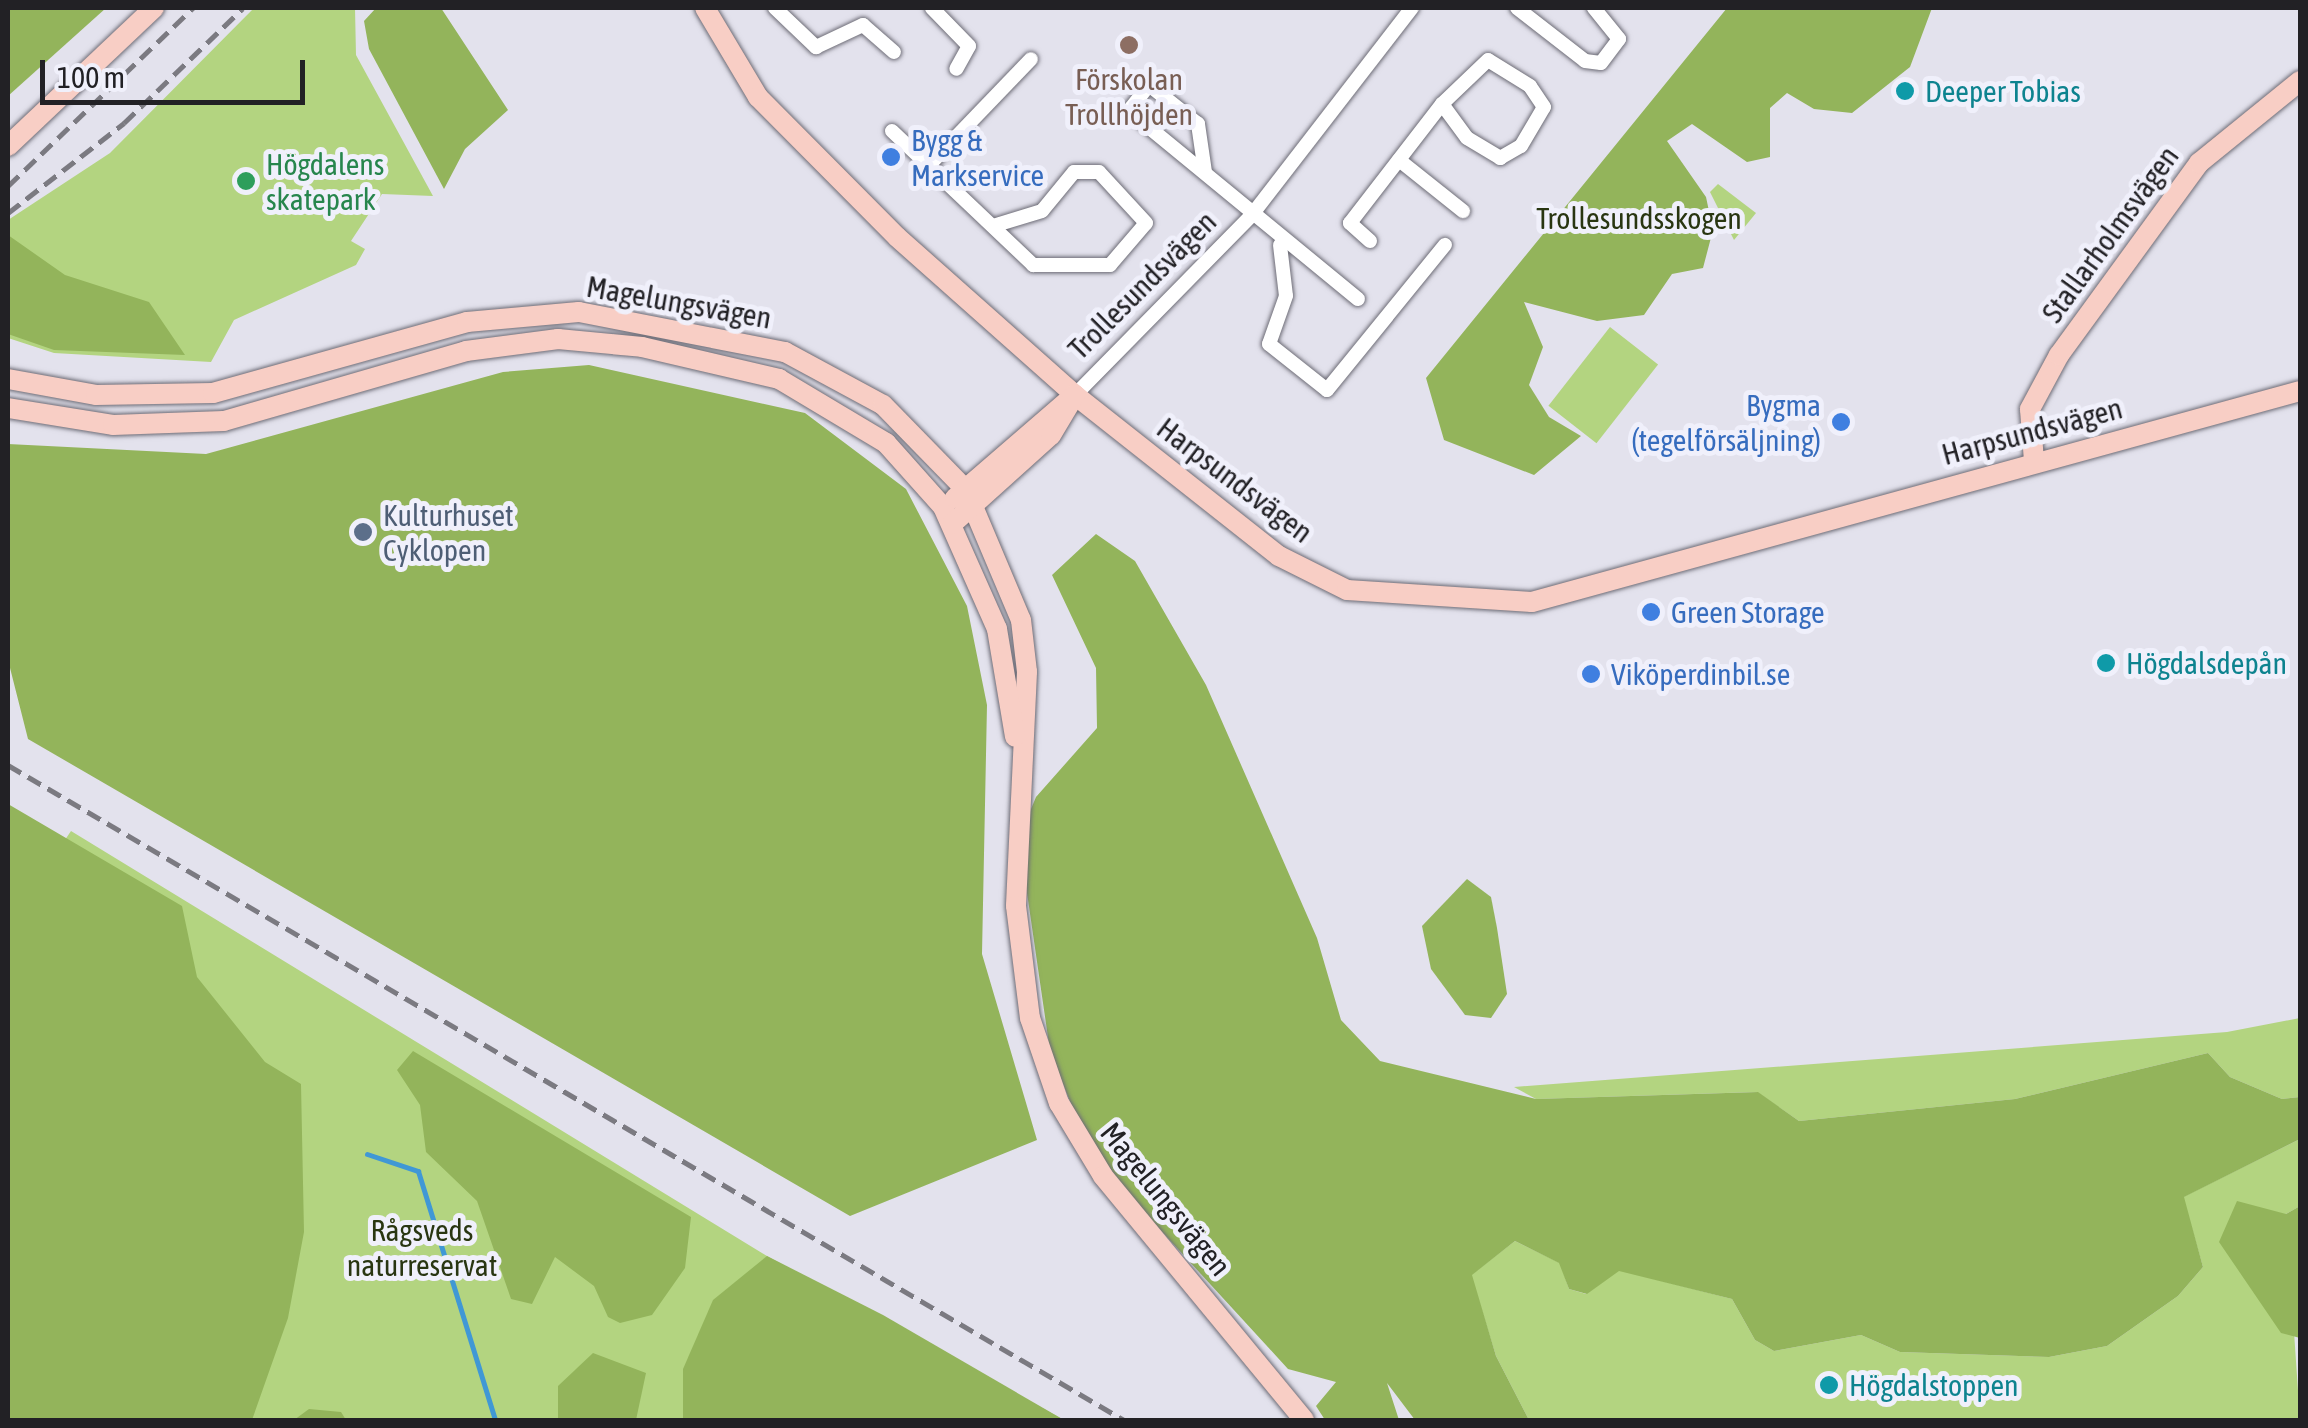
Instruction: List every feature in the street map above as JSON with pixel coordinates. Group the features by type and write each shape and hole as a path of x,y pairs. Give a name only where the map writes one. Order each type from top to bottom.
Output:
{"main road":[{"path":"8,146 154,8"},
{"name":"Harpsundsvägen","path":"705,8 744,79 788,130 1074,395 1279,556 1347,590 1439,602 1532,602 2034,460 2300,391"},
{"name":"Stallarholmsvägen","path":"2034,460 2030,409 2059,354 2199,163 2300,80"},
{"name":"Magelungsvägen","path":"8,379 96,395 187,396 282,379 467,322 610,314 758,344 837,375 904,423 971,497 1021,620 1028,672 1017,753"},
{"name":"Magelungsvägen","path":"8,408 113,424 224,421 466,351 589,340 737,366 810,392 886,443 948,516 997,629 1017,753 1021,966 1059,1104 1103,1176 1304,1420"},
{"name":"Trollesundsvägen","path":"948,516 1021,451 1074,395"}],"street":[{"path":"775,8 816,47 863,25 894,52"},
{"path":"932,8 970,46 956,68"},
{"name":"Trollesundsvägen","path":"1074,395 1252,216 1412,8"},
{"path":"1516,8 1601,63 1620,39 1594,8"},
{"path":"931,163 1031,60"},
{"path":"1370,242 1350,223 1442,104 1488,60 1530,86 1544,106 1521,146 1500,158 1466,138 1442,104"},
{"name":"Trollesundsvägen","path":"1205,172 1198,124 1149,85 1133,112 1205,172 1280,244 1358,300"},
{"path":"892,131 931,163 993,226 1033,265 1110,265 1146,223 1099,172 1074,172 1042,211 993,226"},
{"path":"1398,160 1463,211"},
{"path":"1280,244 1286,296 1269,344 1328,390 1445,245"}],"green space":[{"path":"8,8 106,8 8,96"},
{"name":"Högdalens skatepark","path":"254,8 355,8 356,55 433,196 382,194 351,241 365,249 356,265 234,320 211,362 54,353 8,338 8,220 110,153"},
{"path":"376,8 441,8 508,110 465,149 444,189 369,49 364,21"},
{"name":"Trollesundsskogen","path":"1727,8 1932,8 1910,67 1852,113 1814,109 1787,93 1770,108 1770,157 1747,162 1692,124 1667,141 1706,197 1713,230 1703,268 1672,274 1644,315 1597,321 1524,302 1543,347 1529,385 1549,417 1581,436 1534,475 1444,440 1426,378"},
{"path":"1718,184 1756,213 1734,240 1710,192"},
{"path":"8,235 65,275 149,302 185,355 54,350 8,334"},
{"path":"1610,327 1658,365 1597,443 1548,406"},
{"path":"589,365 805,413 906,489 967,606 987,705 982,954 1037,1140 850,1216 28,739 8,660 8,444 206,454 503,372"},
{"path":"1096,534 1135,561 1206,685 1317,938 1341,1020 1380,1061 1536,1099 1758,1092 1799,1121 2015,1099 2208,1053 2230,1077 2282,1099 2300,1097 2300,1139 2184,1197 2203,1267 2178,1296 2107,1346 2049,1357 1900,1352 1861,1335 1774,1351 1755,1340 1732,1299 1619,1271 1587,1294 1569,1289 1559,1263 1515,1241 1472,1275 1496,1356 1529,1420 1415,1420 1387,1383 1399,1420 1325,1420 1316,1406 1336,1382 1288,1369 1122,1188 1079,1124 1050,1051 1019,838 1036,797 1097,728 1096,668 1052,575"},
{"path":"8,804 182,906 197,977 265,1062 301,1084 304,1232 288,1318 252,1420 8,1420"},
{"name":"Rågsveds naturreservat","path":"71,831 767,1256 1064,1420 246,1420 8,924"},
{"path":"1467,879 1491,897 1497,928 1507,994 1491,1018 1465,1015 1431,969 1422,926"},
{"path":"2300,1018 2300,1097 2282,1099 2230,1077 2208,1053 2015,1099 1799,1121 1757,1092 1536,1099 1514,1087 2227,1032"},
{"path":"413,1051 691,1217 685,1268 652,1315 620,1323 608,1317 594,1286 555,1257 532,1304 511,1299 477,1201 426,1152 420,1105 397,1070"},
{"path":"2300,1139 2300,1206 2286,1214 2300,1420 1529,1420 1496,1356 1471,1275 1515,1241 1560,1263 1569,1289 1586,1294 1619,1270 1732,1299 1755,1340 1774,1351 1861,1335 1900,1352 2049,1357 2107,1346 2178,1296 2203,1267 2183,1197"},
{"path":"2237,1201 2286,1214 2300,1206 2300,1338 2281,1333 2219,1242"},
{"path":"767,1256 883,1315 1064,1420 683,1420 683,1369 713,1300"},
{"path":"593,1353 646,1373 636,1420 558,1419 558,1386"},
{"path":"309,1409 341,1412 346,1420 294,1420"}],"waterway":[{"path":"367,1154 418,1171 495,1420"}],"railway":[{"path":"8,186 193,8"},
{"path":"8,213 124,123 243,8"},
{"path":"8,765 1124,1420"}],"place":[{"name":"Förskolan Trollhöjden","path":"1129,45"},
{"name":"Deeper Tobias","path":"1905,91"},
{"name":"Bygg & Markservice","path":"891,157"},
{"name":"Högdalens skatepark","path":"246,181"},
{"name":"Bygma (tegelförsäljning)","path":"1841,422"},
{"name":"Kulturhuset Cyklopen","path":"363,532"},
{"name":"Green Storage","path":"1651,612"},
{"name":"Högdalsdepån","path":"2106,663"},
{"name":"Viköperdinbil.se","path":"1591,674"},
{"name":"Högdalstoppen","path":"1829,1385"}]}
